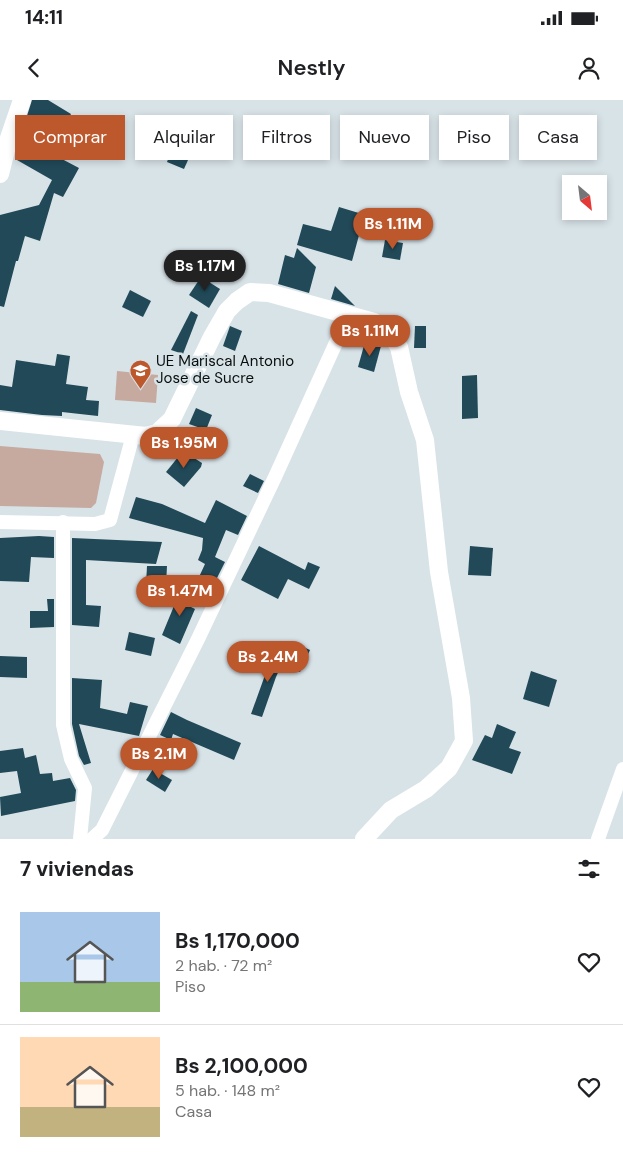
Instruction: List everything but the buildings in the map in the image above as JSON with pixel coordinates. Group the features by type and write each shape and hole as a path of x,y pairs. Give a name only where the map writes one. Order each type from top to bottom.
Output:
{"street":[{"path":"0,174 4,137 22,100"},
{"path":"0,421 146,436 157,433 172,419 212,337 228,311 237,301 250,292 269,293 349,314 374,322 388,331 399,346 409,392 425,440 439,572 461,698 464,741 449,768 426,789 391,810 364,839"},
{"path":"92,839 102,830 198,639 275,477 349,314"},
{"path":"0,522 95,524 110,520 133,435"},
{"path":"63,522 63,725 71,759 85,788 80,839"},
{"path":"598,839 623,769"}],"shaded area":[{"path":"117,371 158,375 156,403 115,400"},
{"path":"0,446 100,454 104,462 96,503 91,508 0,506"}],"place":[{"name":"UE Mariscal Antonio Jose de Sucre","path":"140,389"}]}
